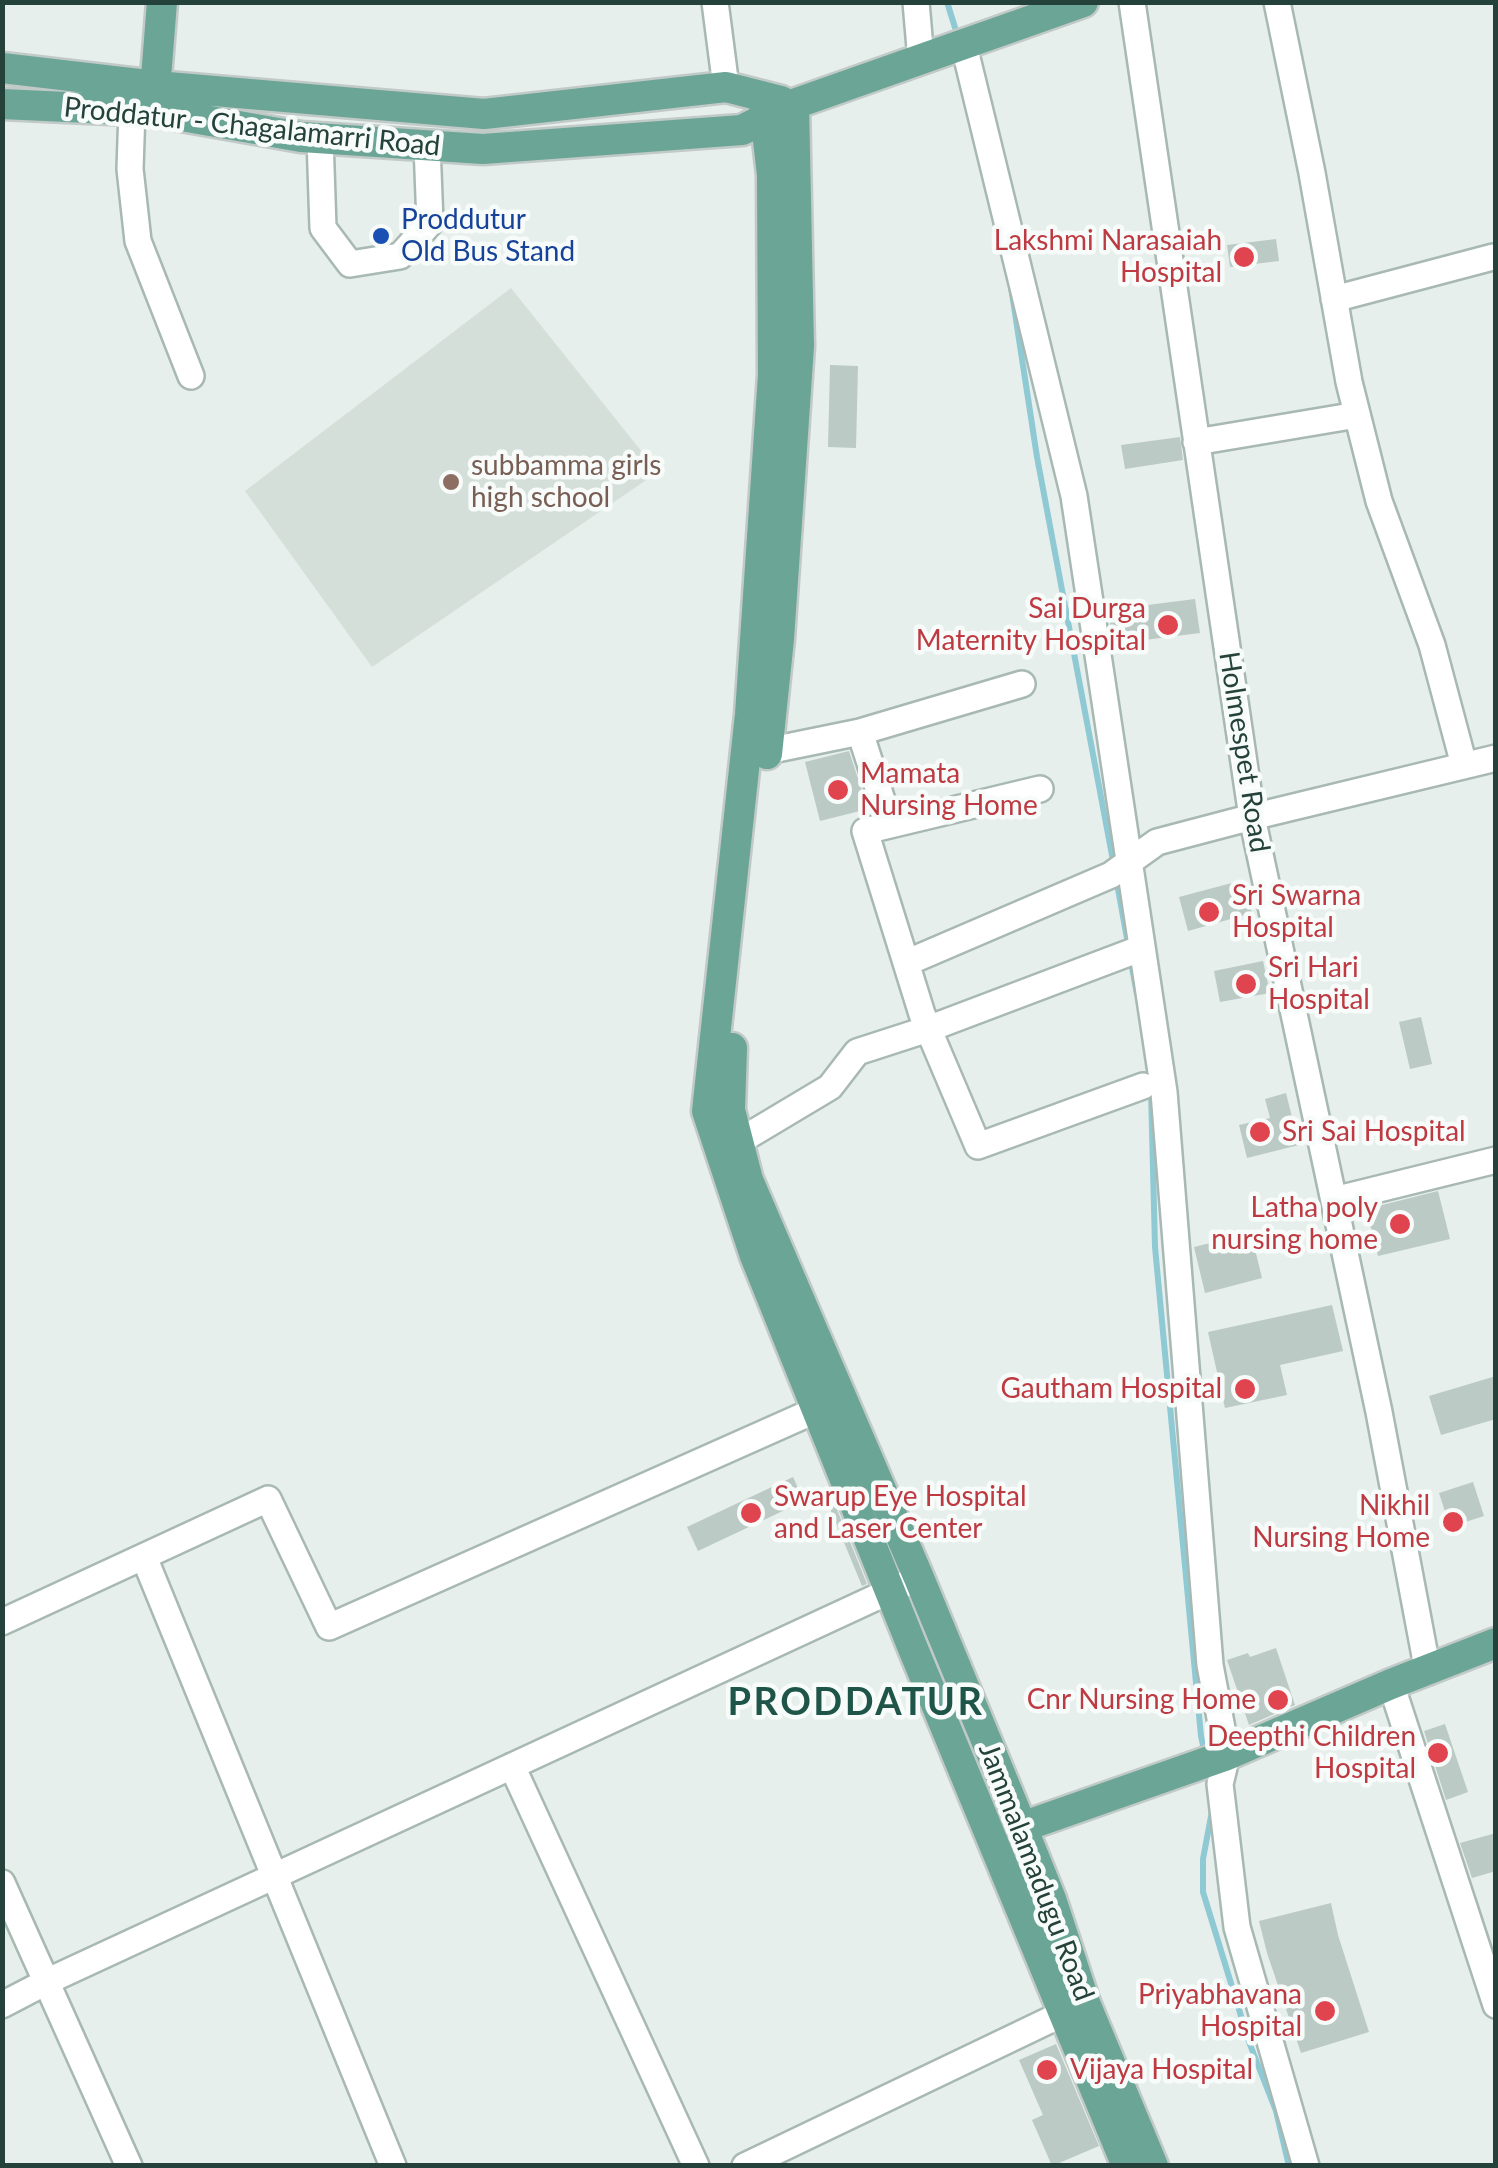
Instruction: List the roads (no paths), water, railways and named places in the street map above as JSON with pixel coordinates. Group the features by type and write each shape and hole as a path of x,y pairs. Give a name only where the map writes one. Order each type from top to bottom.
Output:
{"main road":[{"path":"147,102 162,2"},
{"path":"2,68 147,102 484,114 726,88 765,107 794,104 1083,2"},
{"name":"Proddatur - Chagalamarri Road","path":"2,104 147,102 320,138 483,149 742,130 765,107"},
{"path":"794,104 798,346 779,640 759,829 732,1020 730,1110 748,1180 829,1404 890,1591 1075,2008 1127,2166"},
{"path":"765,107 772,175 773,375 750,714 707,1111 755,1256 829,1404"},
{"path":"432,146 442,111"},
{"name":"Jammalamadugu Road","path":"829,1404 919,1578 1050,1899 1075,2008 1154,2166"},
{"path":"1022,1827 1227,1755 1496,1644"}],"street":[{"path":"715,2 726,88"},
{"path":"916,2 921,60"},
{"name":"Holmespet Road","path":"1132,2 1252,817 1379,1412 1428,1672"},
{"path":"1277,2 1357,415 1379,501 1432,645 1464,765"},
{"path":"967,58 1074,496 1164,1092 1210,1665 1227,1755 1220,1784 1237,1927 1306,2166"},
{"path":"147,102 130,169 138,241 191,376"},
{"path":"320,138 323,228 350,264 400,256 430,223 432,146"},
{"path":"1334,299 1495,262"},
{"path":"1196,442 1357,415"},
{"path":"767,751 860,732 1022,684"},
{"path":"860,732 890,825"},
{"path":"906,963 1111,875 1157,842 1496,758"},
{"path":"1040,789 865,831 928,1029 978,1146 1142,1086"},
{"path":"738,1142 830,1087 857,1052 1142,948"},
{"path":"1334,1200 1496,1160"},
{"path":"2,1622 268,1498 328,1627 829,1404"},
{"path":"144,1556 393,2166"},
{"path":"2,2005 919,1578"},
{"path":"1392,1684 1496,2005"},
{"path":"512,1766 696,2166"},
{"path":"2,1883 129,2166"},
{"path":"744,2166 1075,2008"}],"waterway":[{"path":"947,2 958,37"},
{"path":"1011,287 1037,457 1114,866"},
{"path":"1116,878 1128,944"},
{"path":"1130,957 1137,994"},
{"path":"1151,1090 1155,1247 1205,1755"},
{"path":"1212,1811 1203,1859 1203,1892 1249,2042 1276,2111 1289,2166"}],"place":[{"name":"Proddutur Old Bus Stand","path":"381,236"},
{"name":"Lakshmi Narasaiah Hospital","path":"1244,257"},
{"name":"subbamma girls high school","path":"451,482"},
{"name":"Sai Durga Maternity Hospital","path":"1168,625"},
{"name":"Mamata Nursing Home","path":"838,790"},
{"name":"Sri Swarna Hospital","path":"1209,912"},
{"name":"Sri Hari Hospital","path":"1246,984"},
{"name":"Sri Sai Hospital","path":"1260,1132"},
{"name":"Latha poly nursing home","path":"1400,1224"},
{"name":"Gautham Hospital","path":"1245,1389"},
{"name":"Swarup Eye Hospital and Laser Center","path":"751,1513"},
{"name":"Nikhil Nursing Home","path":"1453,1522"},
{"name":"Cnr Nursing Home","path":"1278,1700"},
{"name":"Deepthi Children Hospital","path":"1438,1753"},
{"name":"Priyabhavana Hospital","path":"1325,2011"},
{"name":"Vijaya Hospital","path":"1047,2070"}],"district":[{"name":"PRODDATUR","path":"856,1703"}]}
